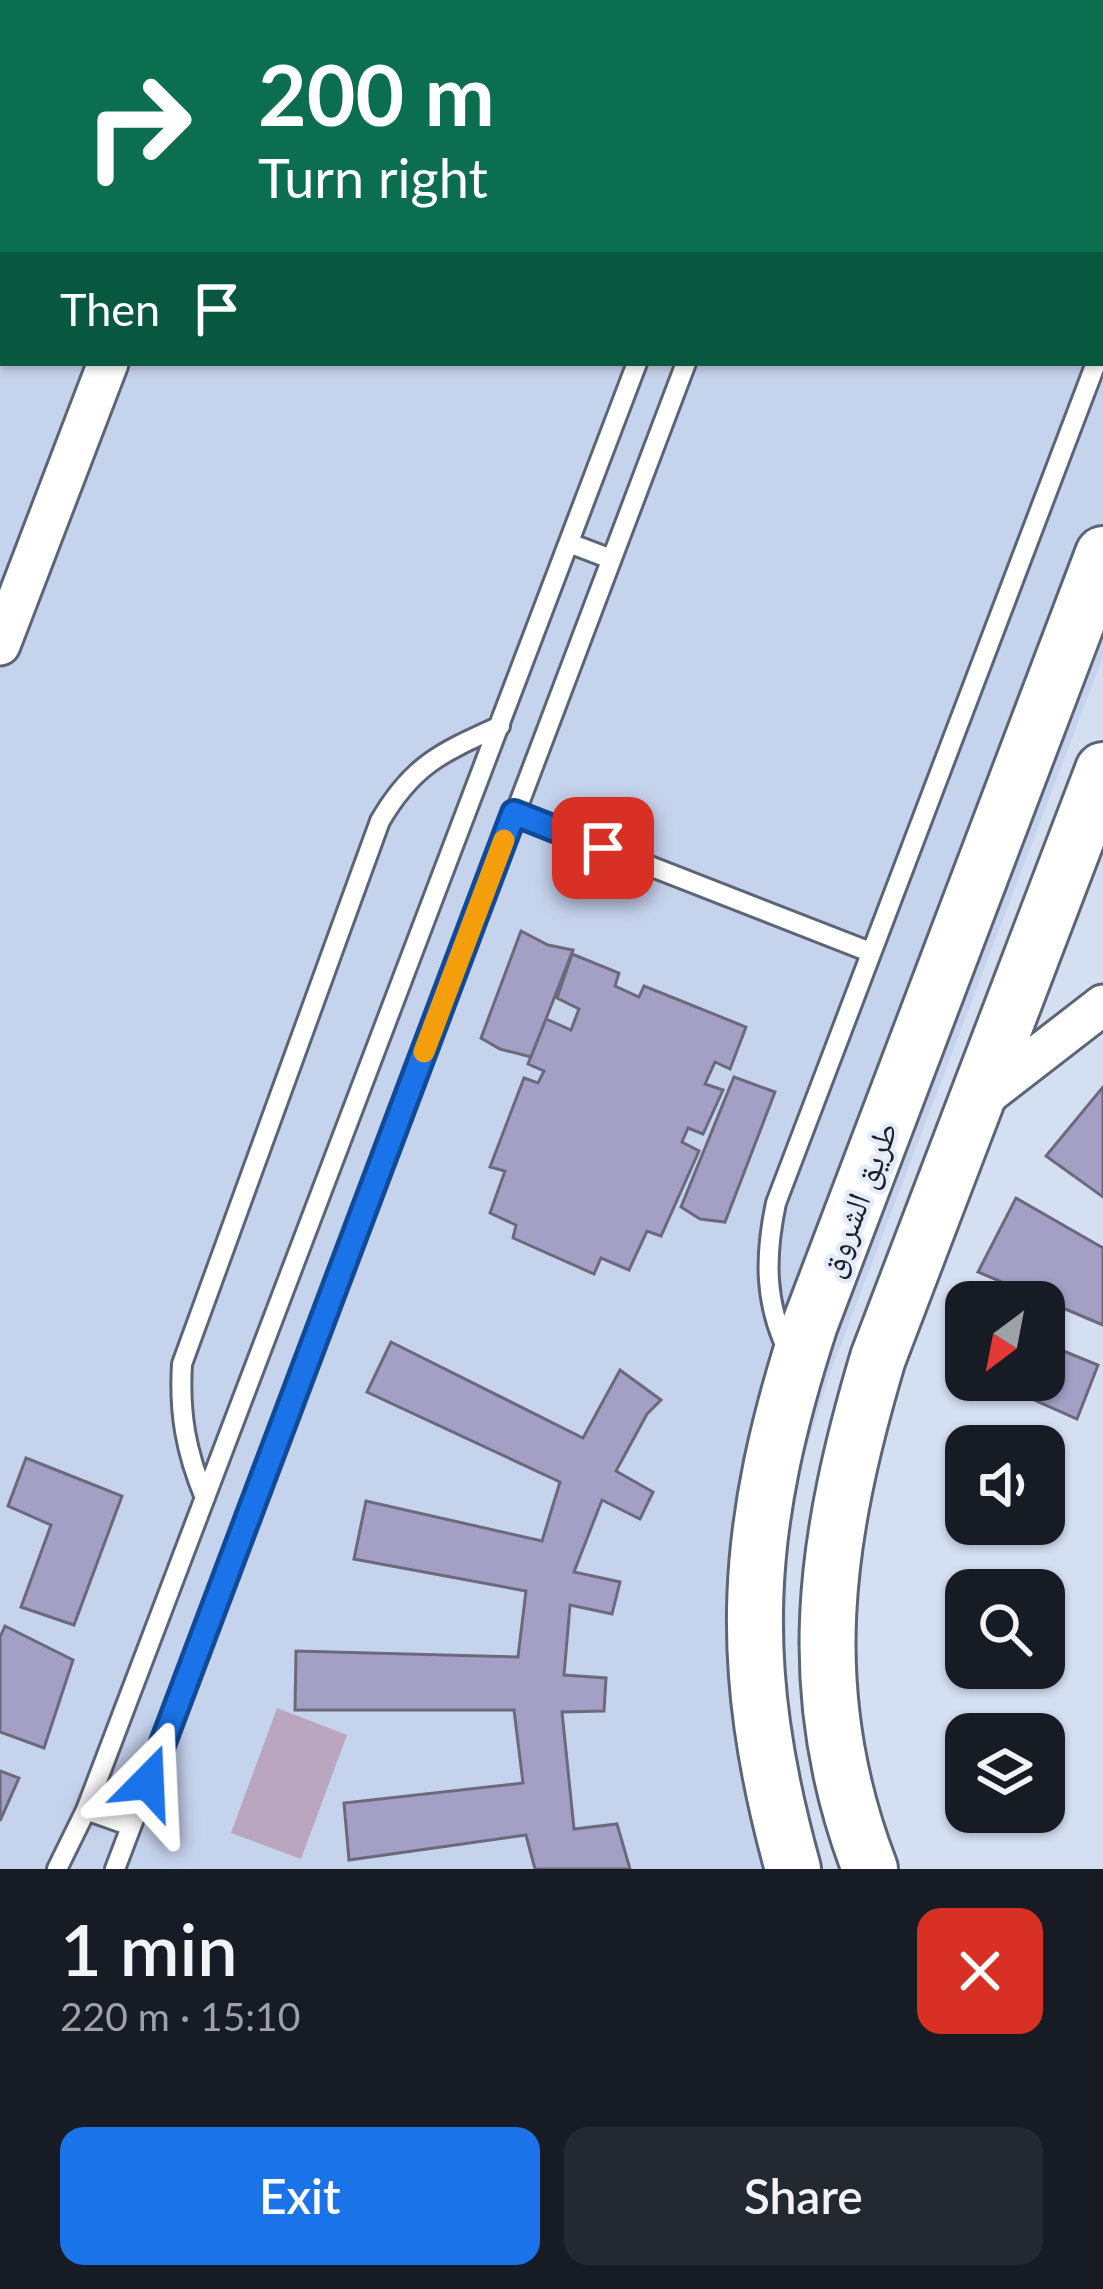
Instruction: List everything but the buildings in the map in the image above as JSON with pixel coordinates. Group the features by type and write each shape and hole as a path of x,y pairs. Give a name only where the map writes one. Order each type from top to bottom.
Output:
{"street":[{"path":"0,645 107,366"},
{"name":"طريق الشروق","path":"793,1869 774,1800 757,1705 752,1608 760,1511 780,1417 1103,554"},
{"path":"870,1869 835,1743 826,1647 831,1551 849,1457 878,1358 1103,770"},
{"path":"975,1104 1103,1005"}],"lane":[{"path":"57,1869 86,1810 637,366"},
{"path":"115,1869 685,366"},
{"path":"796,1367 778,1330 768,1288 767,1245 776,1203 1095,366"},
{"path":"569,543 611,559"},
{"path":"205,1498 183,1433 182,1364 380,821 412,774 434,756 500,726"},
{"path":"514,813 870,952"},
{"path":"86,1810 131,1826"}],"shaded area":[{"path":"0,366 1103,366 1103,657 830,1373 804,1457 788,1544 785,1676 795,1763 823,1869 0,1869"},
{"path":"277,1708 347,1735 301,1859 231,1833"}],"slow traffic":[{"path":"424,1052 504,840"}],"route":[{"path":"148,1782 514,813 603,848"}]}
